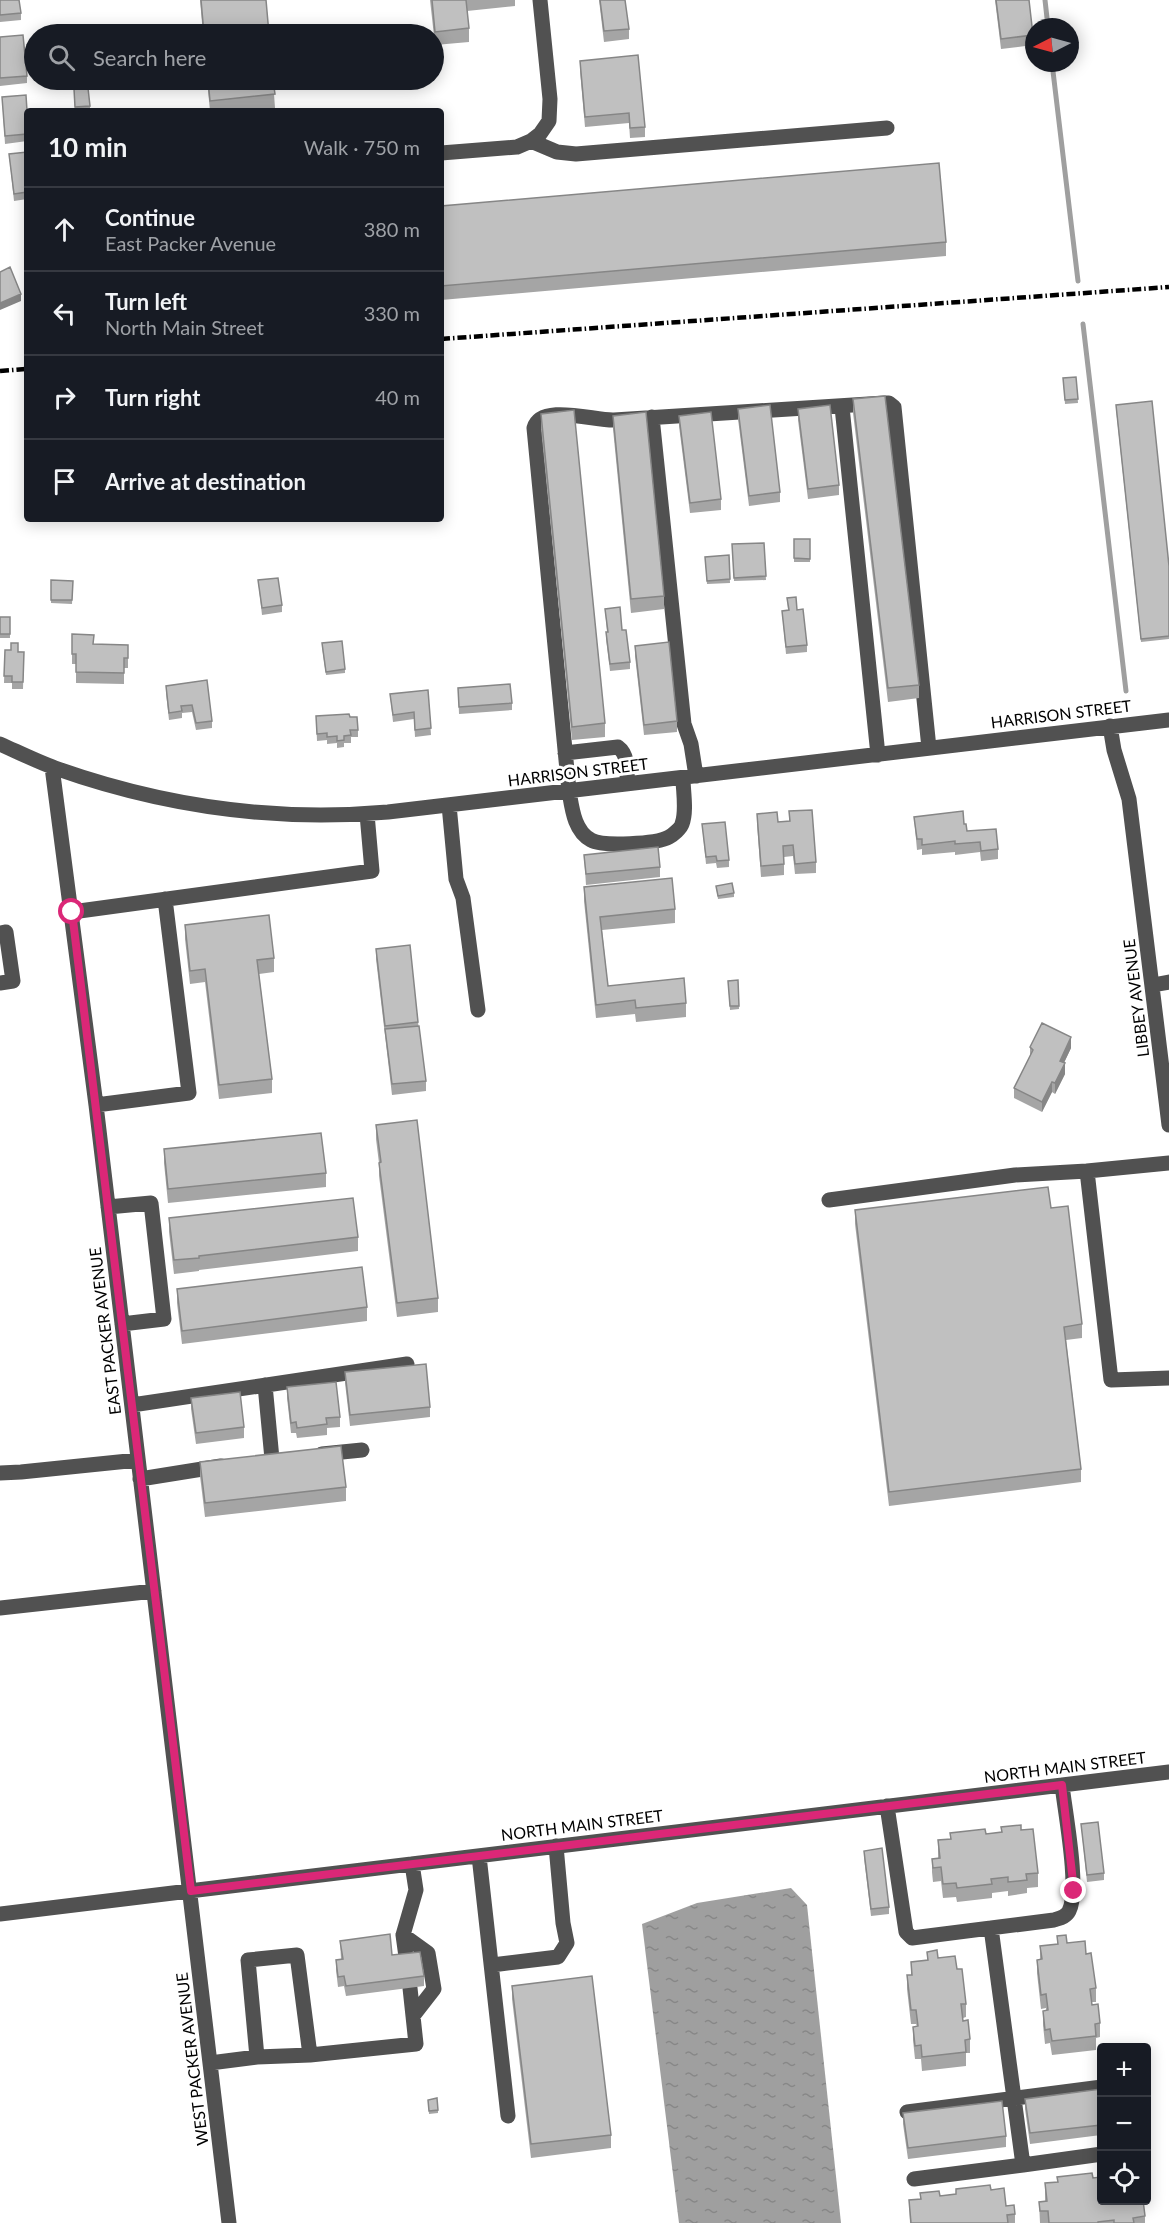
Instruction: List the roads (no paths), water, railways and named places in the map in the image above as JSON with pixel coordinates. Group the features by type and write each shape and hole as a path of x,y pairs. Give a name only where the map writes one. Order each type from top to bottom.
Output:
{"street":[{"path":"444,153 517,147 540,134 549,121 551,111 540,0"},
{"path":"531,141 558,152 576,154 887,128"},
{"path":"652,417 684,724 691,744 682,825 669,837 654,841 603,844 591,840 582,832 576,823 569,791 565,753 534,428 536,422 542,417 573,414 601,420 889,403 894,407 929,748"},
{"path":"842,407 878,754"},
{"name":"HARRISON STREET","path":"0,744 52,767 146,796 205,807 264,813 322,815 368,814 449,805 1169,720"},
{"name":"LIBBEY AVENUE","path":"1110,726 1114,750 1129,799 1169,1125"},
{"path":"565,753 618,747 623,751 626,759 627,784"},
{"name":"EAST PACKER AVENUE","path":"52,767 96,1105 191,1891"},
{"path":"449,805 456,879 463,898 478,1010"},
{"path":"72,912 372,870 368,814"},
{"path":"96,1105 189,1093 165,899"},
{"path":"0,933 6,932 13,981 0,983"},
{"path":"1153,985 1169,982"},
{"path":"829,1200 1015,1175 1169,1163"},
{"path":"1087,1170 1111,1380 1169,1378"},
{"path":"108,1208 151,1203 164,1319 122,1324"},
{"path":"132,1405 407,1364"},
{"path":"265,1385 271,1459"},
{"path":"306,1456 363,1450"},
{"path":"0,1473 21,1473 138,1460"},
{"path":"140,1479 235,1464"},
{"path":"0,1608 154,1591"},
{"name":"NORTH MAIN STREET","path":"0,1914 1169,1772"},
{"path":"887,1806 906,1932 912,1938 1054,1920 1066,1916 1070,1910 1074,1891 1062,1785"},
{"path":"492,1965 558,1957 567,1943 556,1846"},
{"path":"479,1856 508,2116"},
{"path":"406,1964 403,1935 416,1890 412,1864"},
{"name":"WEST PACKER AVENUE","path":"191,1891 229,2223"},
{"path":"991,1928 1023,2164"},
{"path":"403,1935 428,1953 434,1989 413,2016"},
{"path":"257,2057 248,1960 297,1954 310,2055"},
{"path":"210,2063 416,2044 410,1988"},
{"path":"907,2112 1097,2088"},
{"path":"914,2179 1097,2155"}],"water":[{"path":"791,1888 807,1905 841,2223 679,2223 642,1924 697,1903"}],"waterway":[{"path":"1045,0 1047,18"},
{"path":"1053,72 1078,281"},
{"path":"1083,324 1126,691"}],"railway":[{"path":"444,339 1169,287"},
{"path":"0,371 24,369"}]}
